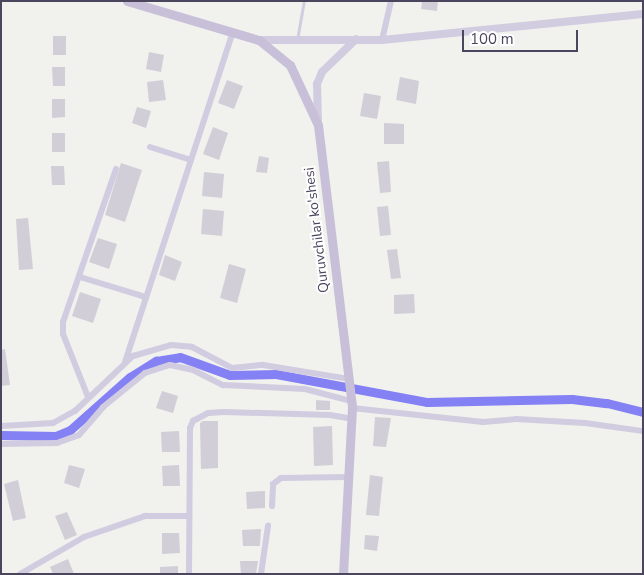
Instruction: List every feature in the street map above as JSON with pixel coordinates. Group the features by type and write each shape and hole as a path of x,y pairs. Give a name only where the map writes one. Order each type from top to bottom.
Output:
{"main road":[{"name":"Quruvchilar ko'shesi","path":"127,1 259,40 290,65 299,78 318,125 352,402 343,574"}],"street":[{"path":"382,40 391,1"},
{"path":"259,40 382,40 643,14"},
{"path":"125,363 233,32"},
{"path":"318,125 317,84 322,72 356,39"},
{"path":"150,147 191,160"},
{"path":"88,397 63,334 63,322 80,278 116,170"},
{"path":"80,278 146,297"},
{"path":"1,426 53,423 75,410 133,356 171,345 185,346 232,368 263,365 349,382"},
{"path":"1,444 57,443 78,435 103,407 144,373 170,365 193,370 223,385 305,389 352,402 483,422 516,420 585,423 643,431"},
{"path":"189,574 190,428 197,417 224,412 330,415 352,419"},
{"path":"272,506 275,481 349,477"},
{"path":"20,574 84,537 145,516 189,516"},
{"path":"261,574 268,526"}],"lane":[{"path":"297,40 304,1"}],"building":[{"path":"422,1 438,1 437,11 421,9"},
{"path":"53,36 66,36 66,55 53,55"},
{"path":"149,52 164,55 161,72 146,69"},
{"path":"52,67 65,67 65,86 53,86"},
{"path":"400,77 419,81 416,104 396,100"},
{"path":"163,80 166,100 149,102 147,82"},
{"path":"227,80 243,86 234,109 218,103"},
{"path":"364,93 381,96 377,119 360,116"},
{"path":"52,99 65,99 65,117 52,118"},
{"path":"137,107 151,111 146,128 132,123"},
{"path":"384,123 404,124 404,144 384,144"},
{"path":"213,127 228,133 219,160 203,154"},
{"path":"52,133 65,133 65,152 52,152"},
{"path":"259,156 269,158 267,173 256,172"},
{"path":"389,161 391,192 380,193 377,162"},
{"path":"121,163 142,170 125,222 105,215"},
{"path":"51,166 64,166 65,185 52,185"},
{"path":"204,172 224,174 222,198 202,196"},
{"path":"388,206 391,235 380,236 377,207"},
{"path":"203,209 224,211 222,236 201,234"},
{"path":"28,218 33,269 19,270 16,219"},
{"path":"98,238 117,244 109,269 89,262"},
{"path":"397,249 401,278 391,279 387,250"},
{"path":"165,255 182,262 175,281 159,275"},
{"path":"229,264 246,269 237,303 220,298"},
{"path":"80,292 101,299 93,323 72,316"},
{"path":"414,294 415,313 394,314 394,295"},
{"path":"5,349 10,385 1,386 1,350"},
{"path":"162,391 178,396 173,413 156,408"},
{"path":"316,400 330,401 330,410 316,410"},
{"path":"375,417 391,418 386,447 373,446"},
{"path":"203,421 218,421 218,468 201,469 200,423"},
{"path":"332,426 333,465 314,466 313,427"},
{"path":"179,431 180,452 162,452 161,432"},
{"path":"69,465 85,469 79,488 64,483"},
{"path":"179,465 180,486 163,486 162,466"},
{"path":"370,475 383,477 379,516 366,515"},
{"path":"18,480 26,518 13,521 4,484"},
{"path":"265,491 265,508 247,509 246,492"},
{"path":"67,512 77,535 65,540 55,516"},
{"path":"261,529 260,546 243,546 242,530"},
{"path":"162,533 179,533 180,553 162,554"},
{"path":"365,535 379,536 377,551 364,549"},
{"path":"68,559 74,574 53,574 50,567"},
{"path":"240,561 258,561 256,574 241,574"},
{"path":"178,566 178,574 160,574 160,567"}],"waterway":[{"path":"1,435 56,436 70,430 130,377 156,361 180,357 230,375 276,374 427,402 572,399 607,403 643,412"}]}
